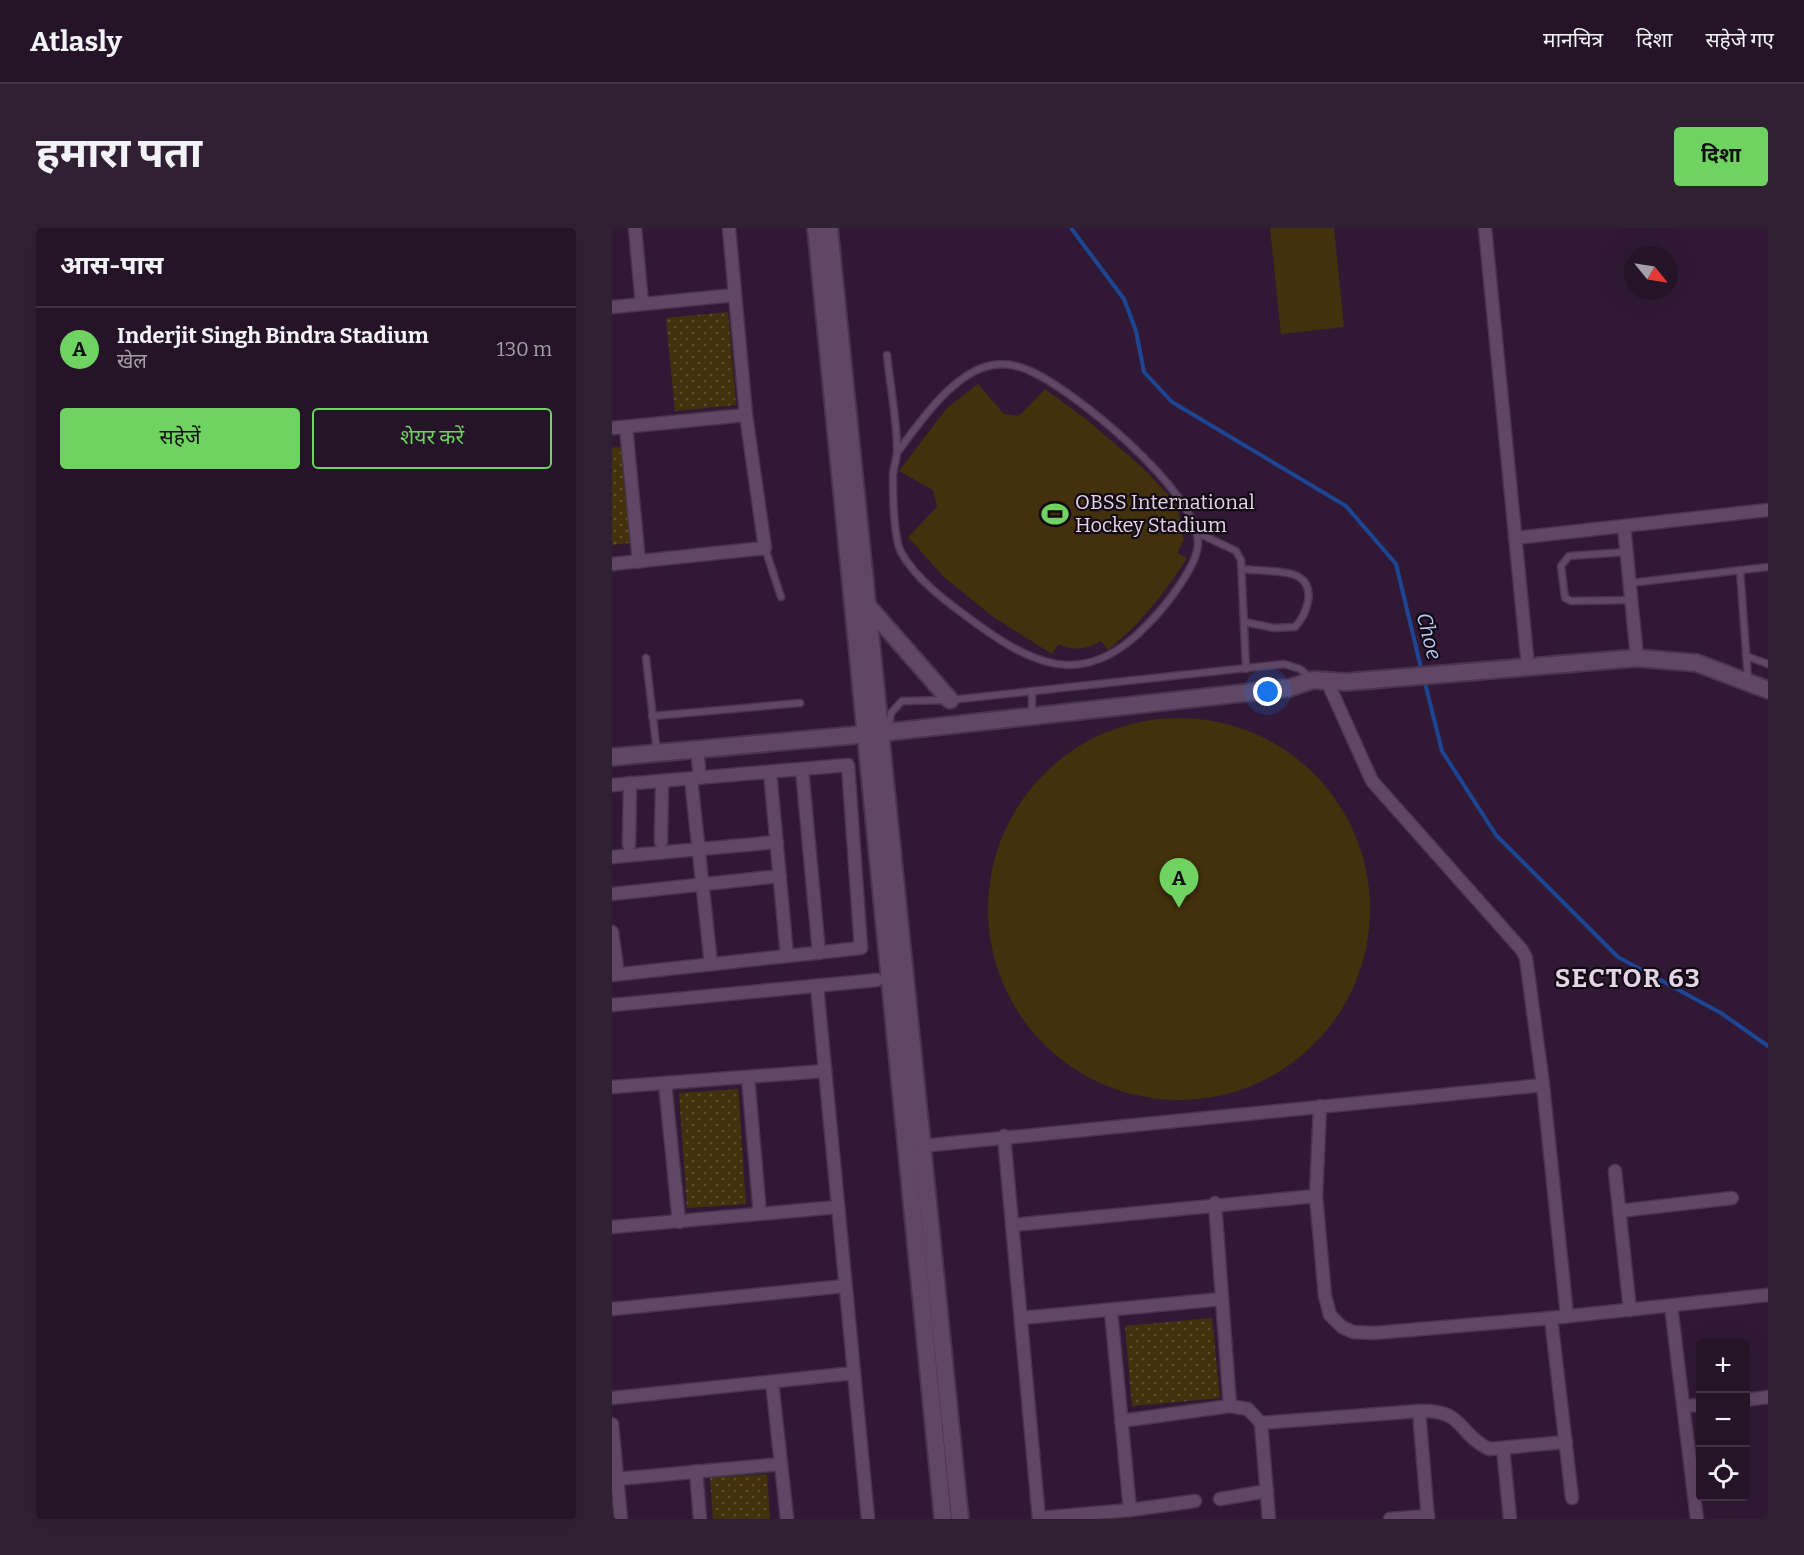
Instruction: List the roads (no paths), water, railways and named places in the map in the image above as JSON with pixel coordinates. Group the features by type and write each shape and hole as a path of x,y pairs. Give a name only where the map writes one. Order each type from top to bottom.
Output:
{"main road":[{"path":"816,228 878,733 960,1519"},
{"path":"829,228 878,733 943,1519"},
{"path":"866,604 950,700"},
{"path":"612,758 1032,717 1289,688 1320,681 1346,682 1637,658 1697,663 1768,690"}],"street":[{"path":"635,228 642,304"},
{"path":"612,564 765,548 746,415 729,228"},
{"path":"1485,228 1528,667"},
{"path":"612,307 735,295"},
{"path":"612,428 746,415"},
{"path":"626,426 639,562"},
{"path":"1515,538 1768,510"},
{"path":"1624,526 1637,658"},
{"path":"1320,681 1372,781 1522,950 1528,966 1543,1085 1567,1316"},
{"path":"697,749 699,849 711,964"},
{"path":"612,785 848,765 861,948 615,974 612,932"},
{"path":"802,769 819,953"},
{"path":"770,772 788,956"},
{"path":"662,781 662,842"},
{"path":"629,844 630,783"},
{"path":"612,857 777,842"},
{"path":"612,894 780,876"},
{"path":"612,1005 876,980"},
{"path":"817,986 867,1519"},
{"path":"612,1087 825,1071"},
{"path":"748,1077 759,1214"},
{"path":"665,1083 679,1222"},
{"path":"921,1146 1004,1136 1543,1085"},
{"path":"1320,1106 1316,1196 1325,1296 1330,1315 1342,1328 1353,1332 1374,1333 1551,1318 1768,1295"},
{"path":"1004,1136 1039,1519 1195,1501"},
{"path":"1615,1171 1630,1310"},
{"path":"1012,1225 1215,1203 1316,1196"},
{"path":"1619,1211 1732,1198"},
{"path":"1215,1203 1230,1406"},
{"path":"612,1227 838,1207"},
{"path":"612,1310 846,1286"},
{"path":"1021,1318 1222,1299"},
{"path":"1671,1306 1697,1519"},
{"path":"1111,1311 1130,1510"},
{"path":"1551,1318 1572,1498"},
{"path":"612,1398 854,1373"},
{"path":"772,1382 787,1519"},
{"path":"1750,1399 1768,1397"},
{"path":"1121,1421 1230,1406 1248,1409 1261,1423 1269,1519"},
{"path":"1684,1407 1696,1406"},
{"path":"1261,1423 1436,1410 1456,1418 1478,1444 1489,1449 1566,1442"},
{"path":"1390,1519 1428,1517 1419,1411"},
{"path":"612,1424 621,1519"},
{"path":"1503,1448 1510,1519"},
{"path":"617,1479 781,1464"},
{"path":"696,1471 700,1519"},
{"path":"1220,1499 1267,1491"}],"lane":[{"path":"887,355 897,453 893,474 900,551 915,572 947,601 1019,653 1040,662 1064,666 1096,662 1119,650 1138,635 1157,615 1195,558 1198,544 1194,521 1177,496 1113,428 1064,390 1014,365 992,365 975,372 946,393 922,418 897,453"},
{"path":"1196,532 1236,551 1243,569 1246,669"},
{"path":"765,548 781,597"},
{"path":"1627,552 1569,556 1561,566 1565,598 1571,601 1631,600"},
{"path":"1630,582 1768,567"},
{"path":"1243,569 1296,576 1303,581 1309,598 1308,607 1295,627 1274,627 1245,622"},
{"path":"1740,570 1748,682"},
{"path":"1746,656 1768,664"},
{"path":"646,658 657,753"},
{"path":"878,733 902,701 950,700 1292,665 1320,681"},
{"path":"1032,691 1032,717"},
{"path":"652,716 800,703"}],"waterway":[{"name":"Choe","path":"1071,228 1124,299 1136,331 1144,372 1172,402 1346,506 1396,564 1422,672"},
{"name":"Choe","path":"1424,679 1442,751 1496,835 1618,957 1721,1013 1768,1046"}],"place":[{"name":"OBSS International Hockey Stadium","path":"1055,514"},
{"name":"Inderjit Singh Bindra Stadium","path":"1179,908"}],"district":[{"name":"SECTOR 63","path":"1628,978"}]}
